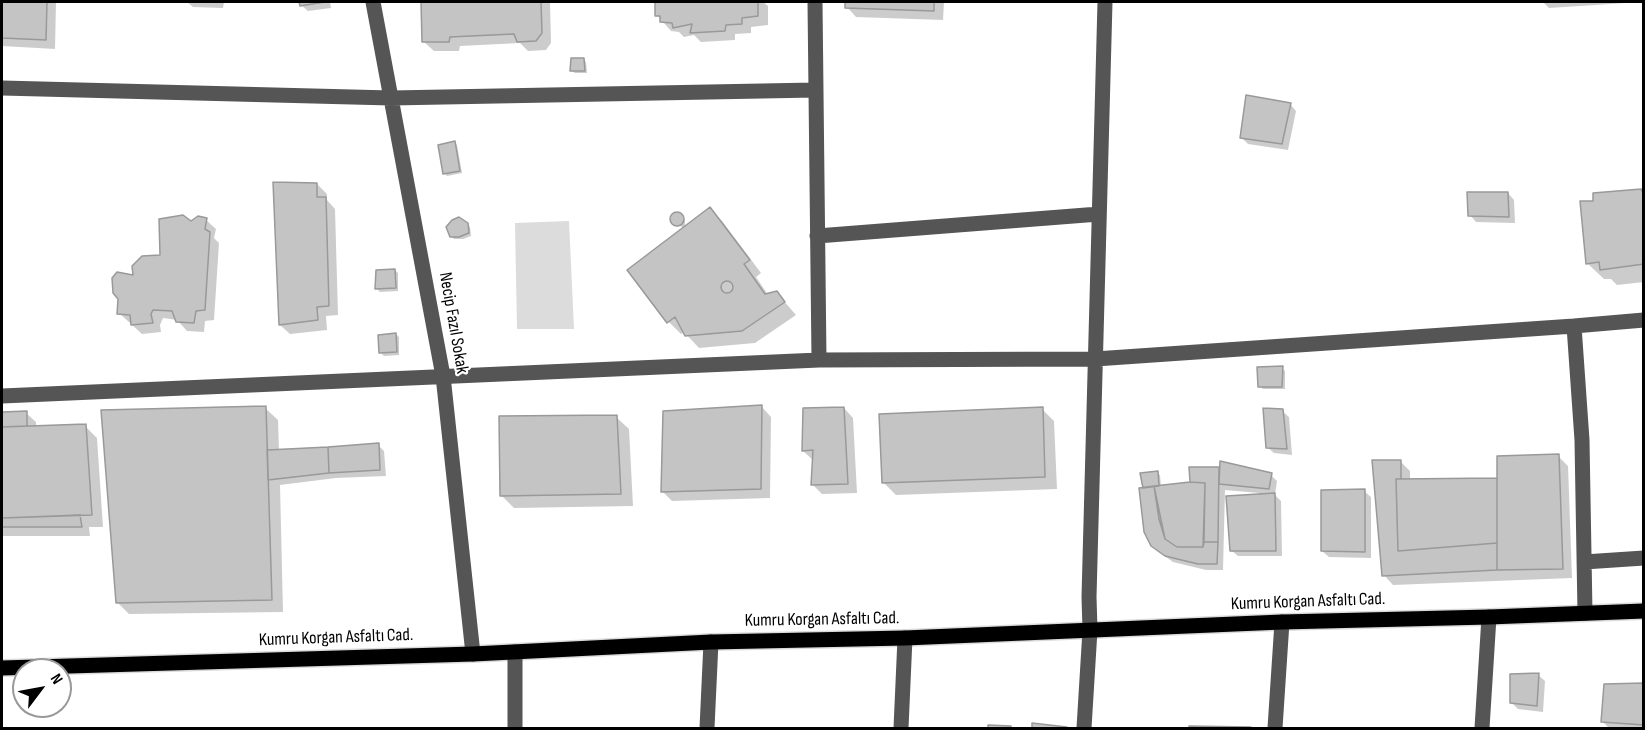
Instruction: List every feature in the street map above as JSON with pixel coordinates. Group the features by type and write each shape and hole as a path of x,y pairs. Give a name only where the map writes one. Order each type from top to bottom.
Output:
{"main road":[{"name":"Kumru Korgan Asfaltı Cad.","path":"2,668 473,654 711,642 905,638 1282,622 1644,611"}],"street":[{"name":"Necip Fazıl Sokak","path":"373,2 443,376 473,654"},
{"path":"815,2 819,360"},
{"path":"1084,729 1090,630 1105,2"},
{"path":"2,88 391,98 815,90"},
{"path":"817,236 1099,214"},
{"path":"2,396 819,360 1095,359 1644,320"},
{"path":"1574,326 1582,440 1585,613"},
{"path":"1584,562 1644,558"},
{"path":"1482,729 1489,617"},
{"path":"1275,729 1282,622"},
{"path":"901,729 905,638"},
{"path":"707,729 711,642"},
{"path":"515,652 515,729"}],"shaded area":[{"path":"569,221 574,329 517,329 515,223"}],"building":[{"path":"2,2 47,2 46,40 2,38"},
{"path":"299,2 325,2 300,6"},
{"path":"421,2 541,2 542,33 536,41 517,42 514,34 450,37 449,42 422,42"},
{"path":"655,2 758,2 758,16 742,18 742,24 726,25 725,31 690,33 692,24 673,28 672,23 660,22 660,16 655,16"},
{"path":"845,2 934,2 934,11 845,8"},
{"path":"571,58 584,58 585,71 570,71"},
{"path":"1246,95 1291,103 1282,144 1240,138"},
{"path":"455,141 460,171 443,174 438,145"},
{"path":"273,182 317,183 317,197 326,197 329,306 317,307 318,320 279,325"},
{"path":"1641,189 1644,194 1644,264 1600,270 1599,262 1586,264 1580,201 1593,201 1593,193"},
{"path":"1467,192 1508,192 1509,217 1468,216"},
{"path":"710,207 750,260 744,264 765,294 777,291 785,302 742,331 685,336 675,317 667,323 627,270"},
{"path":"677,212 682,214 684,219 682,224 677,226 672,224 670,219 672,214"},
{"path":"183,215 191,221 198,216 207,218 205,229 210,232 205,310 196,311 194,323 176,322 172,311 153,310 151,314 153,323 131,325 130,315 117,314 118,299 113,293 112,278 117,272 133,275 132,266 142,256 160,255 159,219"},
{"path":"459,217 468,223 469,233 459,237 450,237 446,227 452,220"},
{"path":"395,269 396,288 375,289 376,270"},
{"path":"727,281 733,287 727,293 721,287"},
{"path":"396,333 397,352 379,353 378,335"},
{"path":"1283,366 1282,387 1258,387 1257,367"},
{"path":"762,405 761,489 661,492 663,411"},
{"path":"266,406 272,600 116,603 101,410"},
{"path":"844,407 848,484 811,485 813,450 802,451 803,408"},
{"path":"1043,407 1045,477 882,483 879,414"},
{"path":"1263,408 1283,409 1287,449 1266,448"},
{"path":"27,411 27,426 2,427 2,412"},
{"path":"617,415 621,494 500,496 499,416"},
{"path":"86,424 92,515 2,518 2,427"},
{"path":"379,443 380,470 329,473 328,447"},
{"path":"328,447 329,473 268,480 267,450"},
{"path":"1559,454 1563,569 1497,570 1497,456"},
{"path":"1372,460 1401,460 1401,479 1396,479 1398,551 1497,543 1497,570 1382,576"},
{"path":"1220,461 1272,473 1269,489 1219,484"},
{"path":"1189,467 1219,467 1218,542 1204,542 1205,483 1190,482"},
{"path":"1158,471 1159,486 1143,488 1140,473"},
{"path":"1497,478 1497,543 1398,551 1396,479"},
{"path":"1190,482 1205,483 1203,547 1177,547 1165,539 1159,519 1154,486"},
{"path":"1154,486 1165,539 1177,547 1203,547 1204,542 1218,542 1217,564 1198,564 1165,556 1151,546 1144,532 1139,488"},
{"path":"1365,489 1365,552 1321,551 1321,490"},
{"path":"1275,493 1276,551 1230,551 1226,496"},
{"path":"80,515 82,527 2,527 2,518"},
{"path":"1539,673 1537,706 1510,703 1510,674"},
{"path":"1644,683 1644,725 1601,722 1604,684"},
{"path":"1032,723 1067,727 1032,728"},
{"path":"988,725 1011,726 1011,728 988,728"},
{"path":"1189,726 1251,727 1251,728 1189,728"}]}
